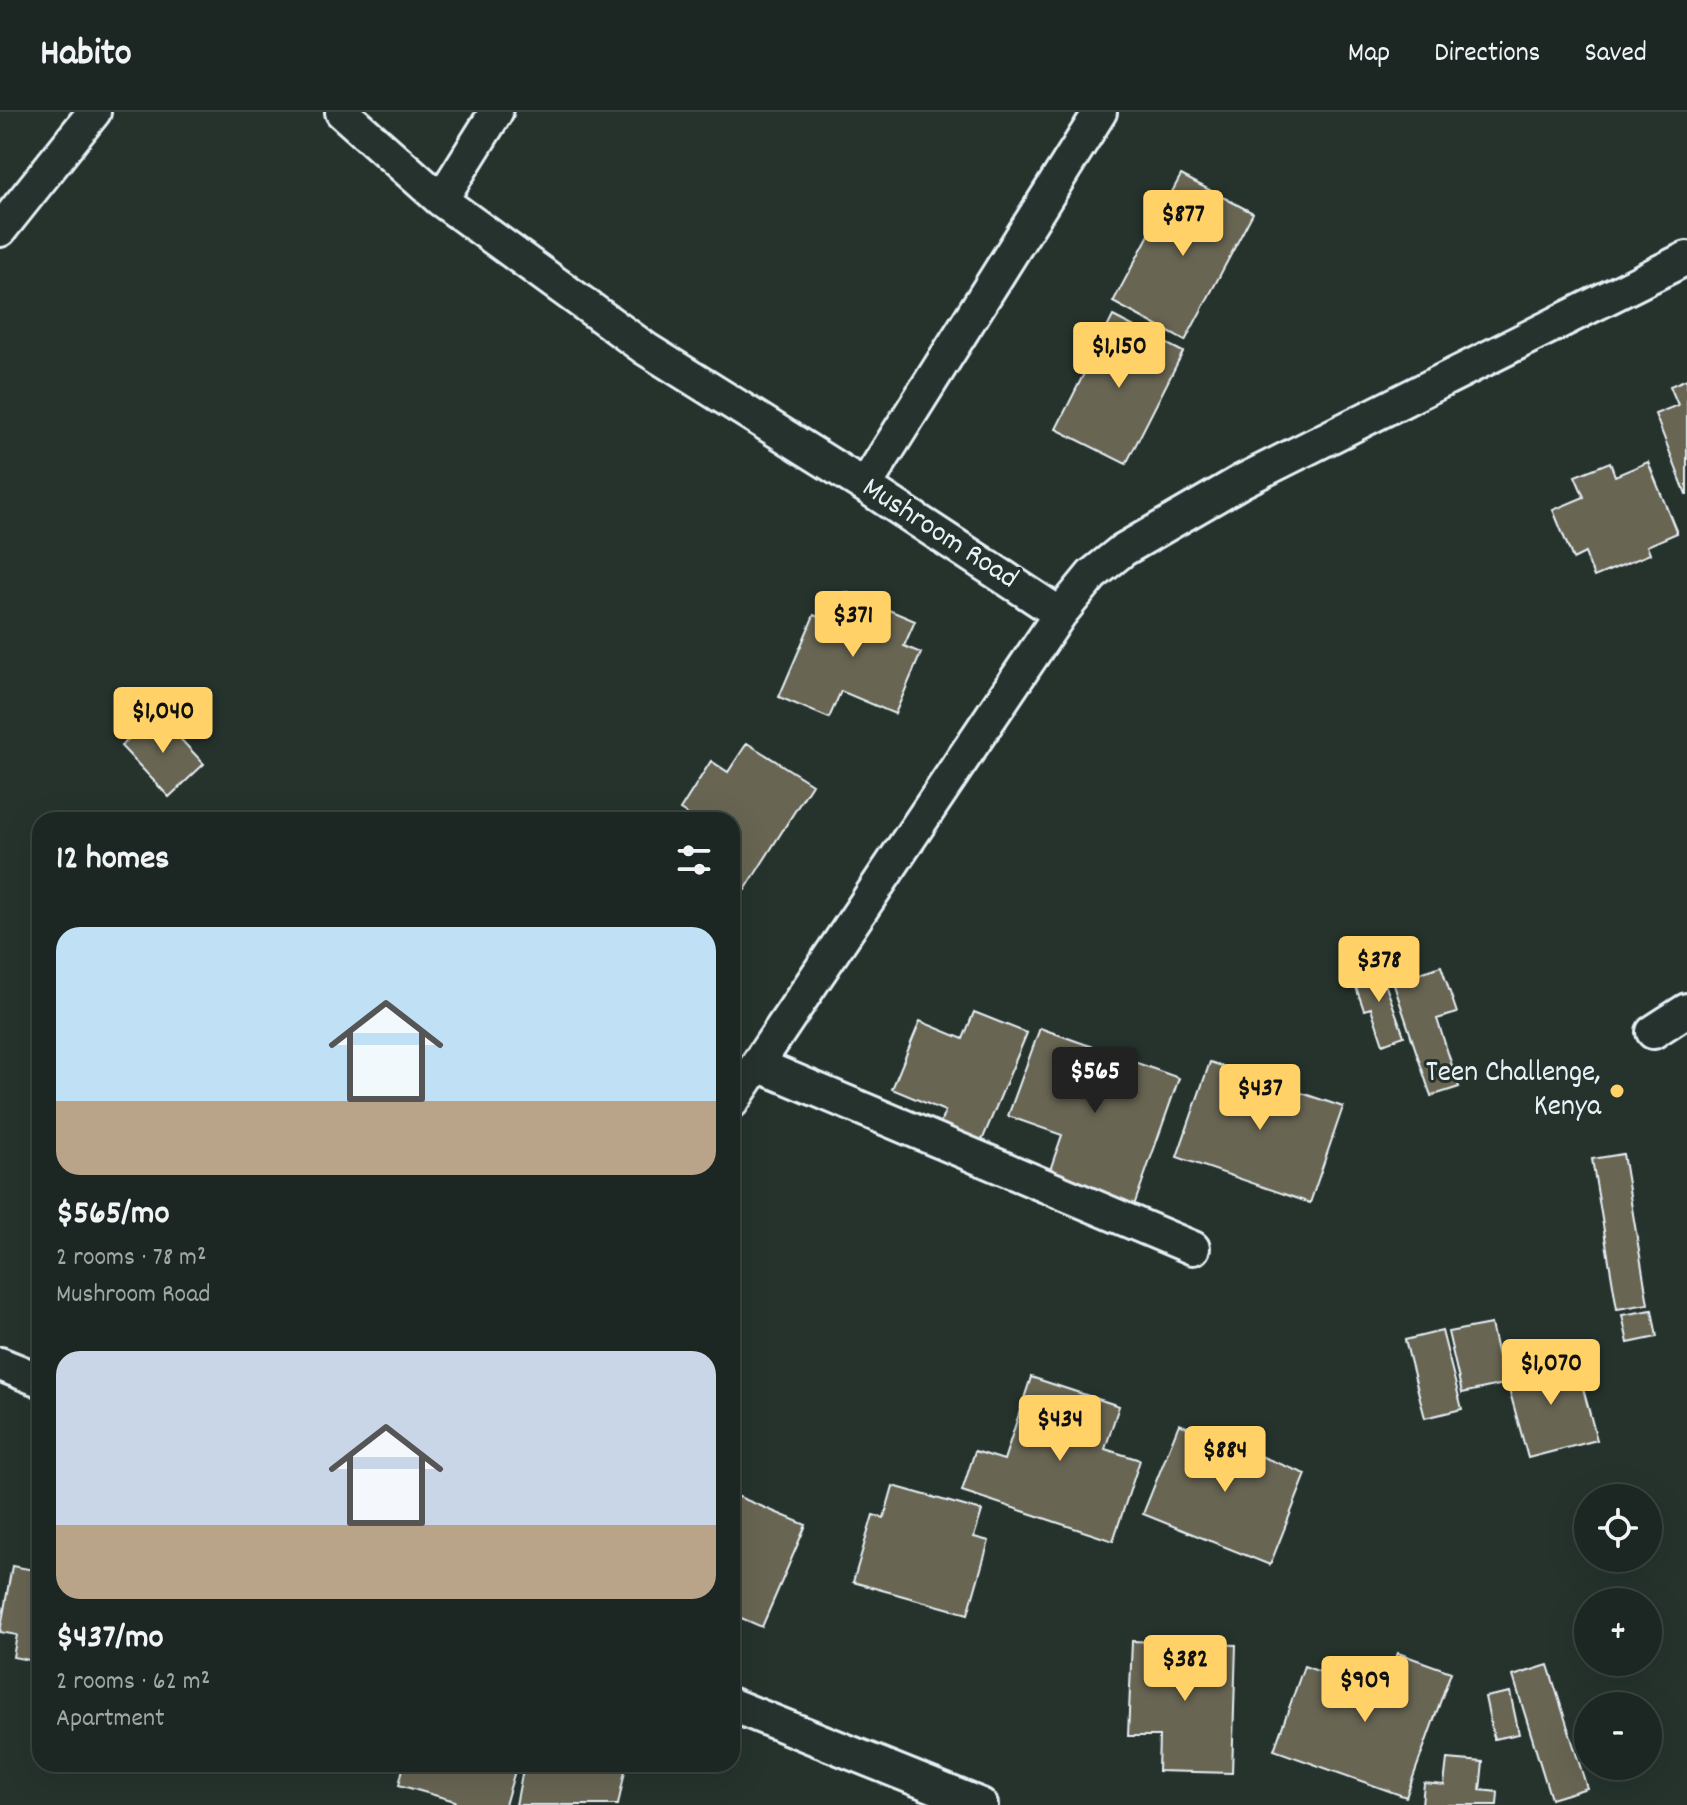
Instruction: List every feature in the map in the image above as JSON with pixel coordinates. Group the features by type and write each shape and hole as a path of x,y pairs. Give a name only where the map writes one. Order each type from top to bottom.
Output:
{"street":[{"path":"0,230 94,112"},
{"name":"Mushroom Road","path":"342,112 441,200 646,349 865,486 1060,614"},
{"path":"441,200 496,112"},
{"path":"865,486 1100,112"},
{"path":"740,1091 1060,614 1092,575 1123,550 1229,489 1687,258"},
{"path":"1653,1032 1687,1010"},
{"path":"758,1065 1193,1248"},
{"path":"0,1364 32,1377"},
{"path":"740,1708 981,1805"}],"building":[{"path":"1181,175 1253,213 1185,341 1113,302"},
{"path":"1113,316 1183,352 1126,464 1056,429"},
{"path":"1687,379 1686,494 1655,414 1678,405 1670,386"},
{"path":"1610,462 1615,476 1648,462 1677,533 1647,546 1650,554 1594,577 1585,553 1573,559 1553,510 1584,497 1575,476"},
{"path":"846,592 915,621 904,646 921,653 895,714 841,691 829,718 779,697 814,615 833,623"},
{"path":"157,714 204,764 169,797 121,746"},
{"path":"747,743 812,784 745,890 740,887 740,812 680,810 711,761 728,772"},
{"path":"1441,966 1457,1013 1437,1019 1459,1087 1431,1096 1393,982"},
{"path":"1379,967 1404,1036 1383,1044 1371,1008 1364,1010 1352,976"},
{"path":"974,1012 1027,1033 979,1148 937,1131 945,1111 892,1089 920,1021 963,1039"},
{"path":"1040,1028 1179,1078 1131,1214 1048,1176 1062,1135 1008,1116"},
{"path":"1210,1062 1343,1107 1310,1203 1177,1157"},
{"path":"1623,1154 1648,1304 1617,1309 1592,1159"},
{"path":"1652,1310 1657,1337 1628,1343 1622,1315"},
{"path":"1491,1324 1504,1384 1462,1393 1448,1332"},
{"path":"1442,1331 1462,1409 1425,1418 1405,1340"},
{"path":"1574,1355 1597,1440 1528,1458 1505,1374"},
{"path":"1031,1377 1119,1406 1105,1449 1140,1460 1113,1541 962,1491 975,1451 1004,1460"},
{"path":"1179,1424 1306,1474 1270,1565 1143,1514"},
{"path":"893,1486 982,1511 974,1537 989,1541 968,1614 853,1582 873,1515 884,1518"},
{"path":"740,1497 806,1525 762,1627 740,1617"},
{"path":"12,1566 32,1570 32,1661 13,1657 17,1635 0,1632"},
{"path":"1132,1641 1236,1645 1232,1773 1158,1771 1159,1736 1128,1736"},
{"path":"1398,1653 1451,1672 1406,1797 1274,1750 1304,1666 1383,1694"},
{"path":"1548,1665 1574,1747 1574,1780 1584,1780 1587,1788 1551,1799 1513,1676"},
{"path":"1510,1692 1519,1734 1494,1739 1485,1697"},
{"path":"1447,1759 1483,1762 1480,1790 1498,1792 1497,1805 1422,1805 1424,1783 1444,1785"},
{"path":"402,1772 515,1772 505,1805 454,1805 455,1801 399,1785"},
{"path":"522,1772 625,1772 618,1805 516,1805"}],"place":[{"name":"Teen Challenge, Kenya","path":"1617,1091"}]}
